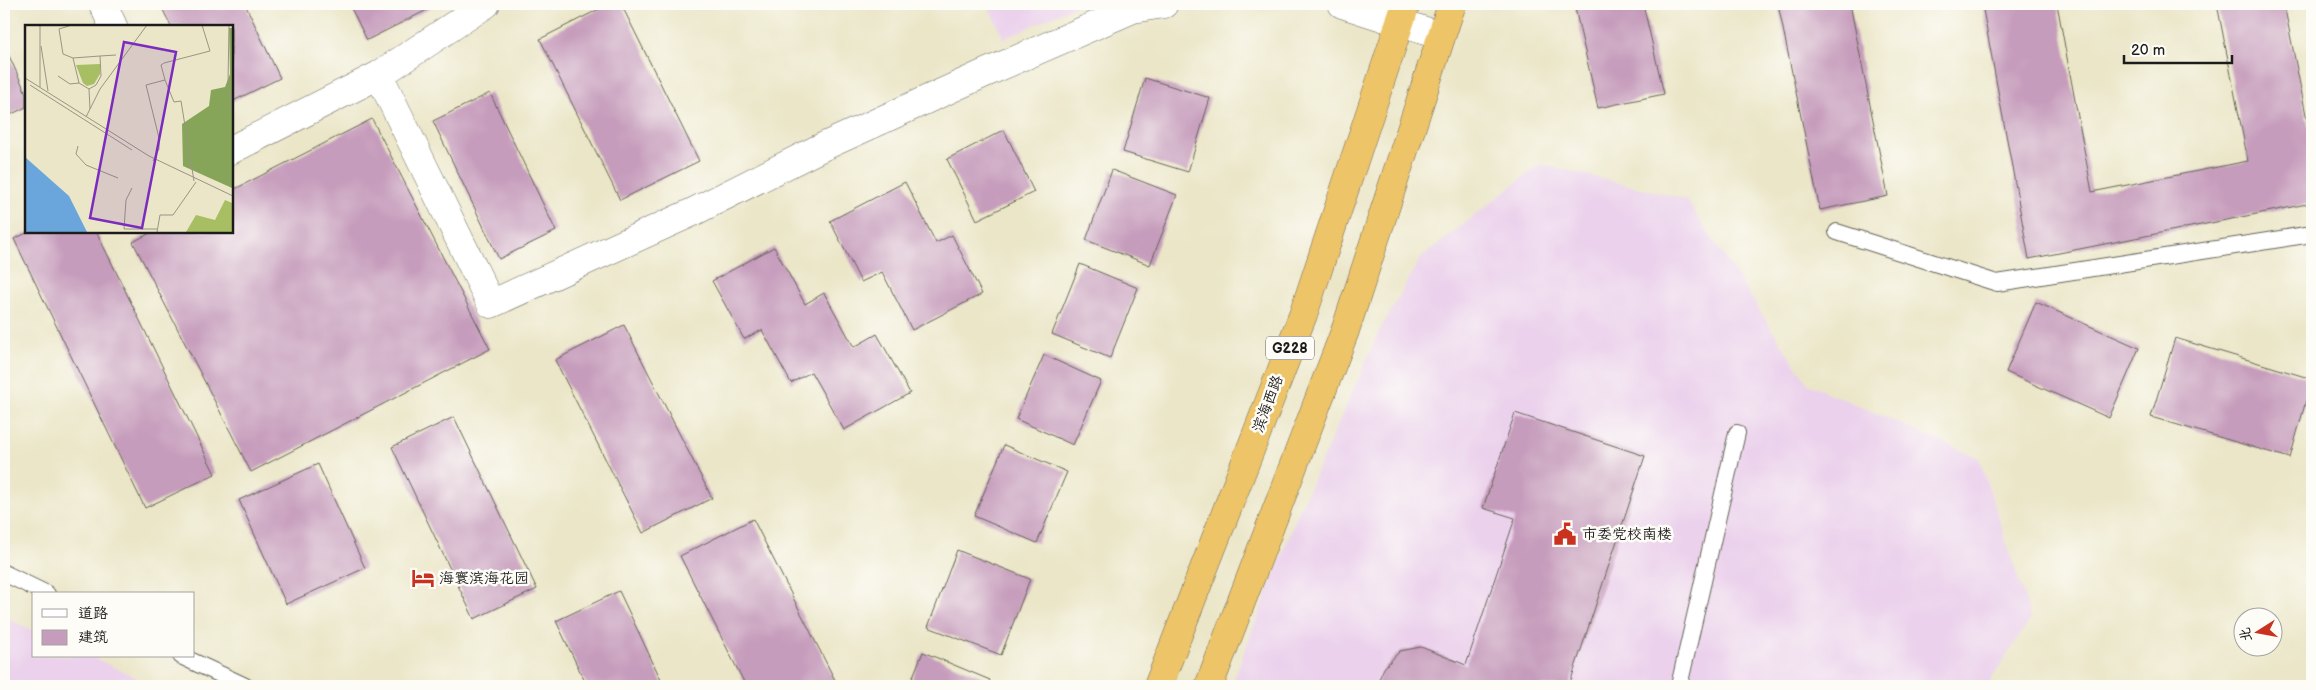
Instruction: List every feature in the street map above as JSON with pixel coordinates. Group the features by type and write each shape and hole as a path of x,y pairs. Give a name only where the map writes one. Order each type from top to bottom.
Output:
{"highway":[{"name":"G228","path":"1209,686 1345,331 1452,4"},
{"name":"滨海西路","path":"1158,686 1303,315 1403,13"}],"street":[{"path":"103,4 113,25"},
{"path":"232,149 379,75 486,4"},
{"path":"379,75 491,304 693,212 818,149 983,74 1133,9 1164,4"},
{"path":"1342,4 1403,13 1441,36"}],"lane":[{"path":"1837,232 1997,283 2312,234"},
{"path":"1679,686 1737,432"},
{"path":"4,573 43,592"},
{"path":"185,658 244,686"}],"shaded area":[{"path":"987,4 1079,4 1004,39"},
{"name":"市委党校南楼","path":"1540,164 1686,199 1808,384 1979,458 2031,618 1987,686 1231,686 1297,516 1380,330 1421,258"},
{"path":"4,617 32,630 32,658 94,658 155,686 4,686"}],"building":[{"path":"160,4 245,4 280,78 232,102 232,25 170,25"},
{"path":"349,4 439,4 367,40"},
{"path":"609,4 621,4 699,161 620,200 540,39"},
{"path":"1574,4 1643,4 1664,94 1598,108"},
{"path":"1778,4 1850,4 1888,196 1820,210"},
{"path":"1982,4 2057,4 2092,192 2248,161 2217,4 2284,4 2312,145 2312,203 2029,259"},
{"path":"4,45 25,91 25,108 4,118"},
{"path":"1145,78 1210,98 1188,172 1123,152"},
{"path":"490,93 556,231 499,259 433,121"},
{"path":"372,119 490,349 251,472 133,242 152,232 232,232 232,190"},
{"path":"1004,130 1034,192 977,220 947,159"},
{"path":"1112,170 1177,195 1150,265 1086,240"},
{"path":"905,182 936,243 952,235 982,294 912,330 882,272 861,282 830,221"},
{"path":"29,232 96,232 215,474 145,508 14,239"},
{"path":"774,247 805,304 824,293 854,347 877,334 910,393 844,430 811,372 791,383 762,330 744,339 712,281"},
{"path":"1080,264 1138,288 1110,358 1052,334"},
{"path":"2036,302 2139,348 2109,418 2006,372"},
{"path":"624,325 712,498 643,533 555,360"},
{"path":"2175,338 2312,379 2290,458 2151,417"},
{"path":"1044,355 1101,381 1073,445 1016,419"},
{"name":"市委党校南楼","path":"1515,413 1645,456 1569,686 1376,686 1384,668 1400,651 1421,647 1466,665 1515,518 1483,508"},
{"path":"454,417 537,589 474,619 392,447"},
{"path":"1004,445 1067,472 1037,543 974,516"},
{"path":"318,464 365,568 286,604 239,500"},
{"path":"753,519 838,686 746,686 680,556"},
{"path":"957,550 1030,579 1001,655 928,627"},
{"path":"619,591 664,686 587,686 556,621"},
{"path":"923,652 990,680 987,686 909,686"}],"place":[{"name":"市委党校南楼","path":"1565,534"},
{"name":"海寰滨海花园","path":"423,578"}]}
